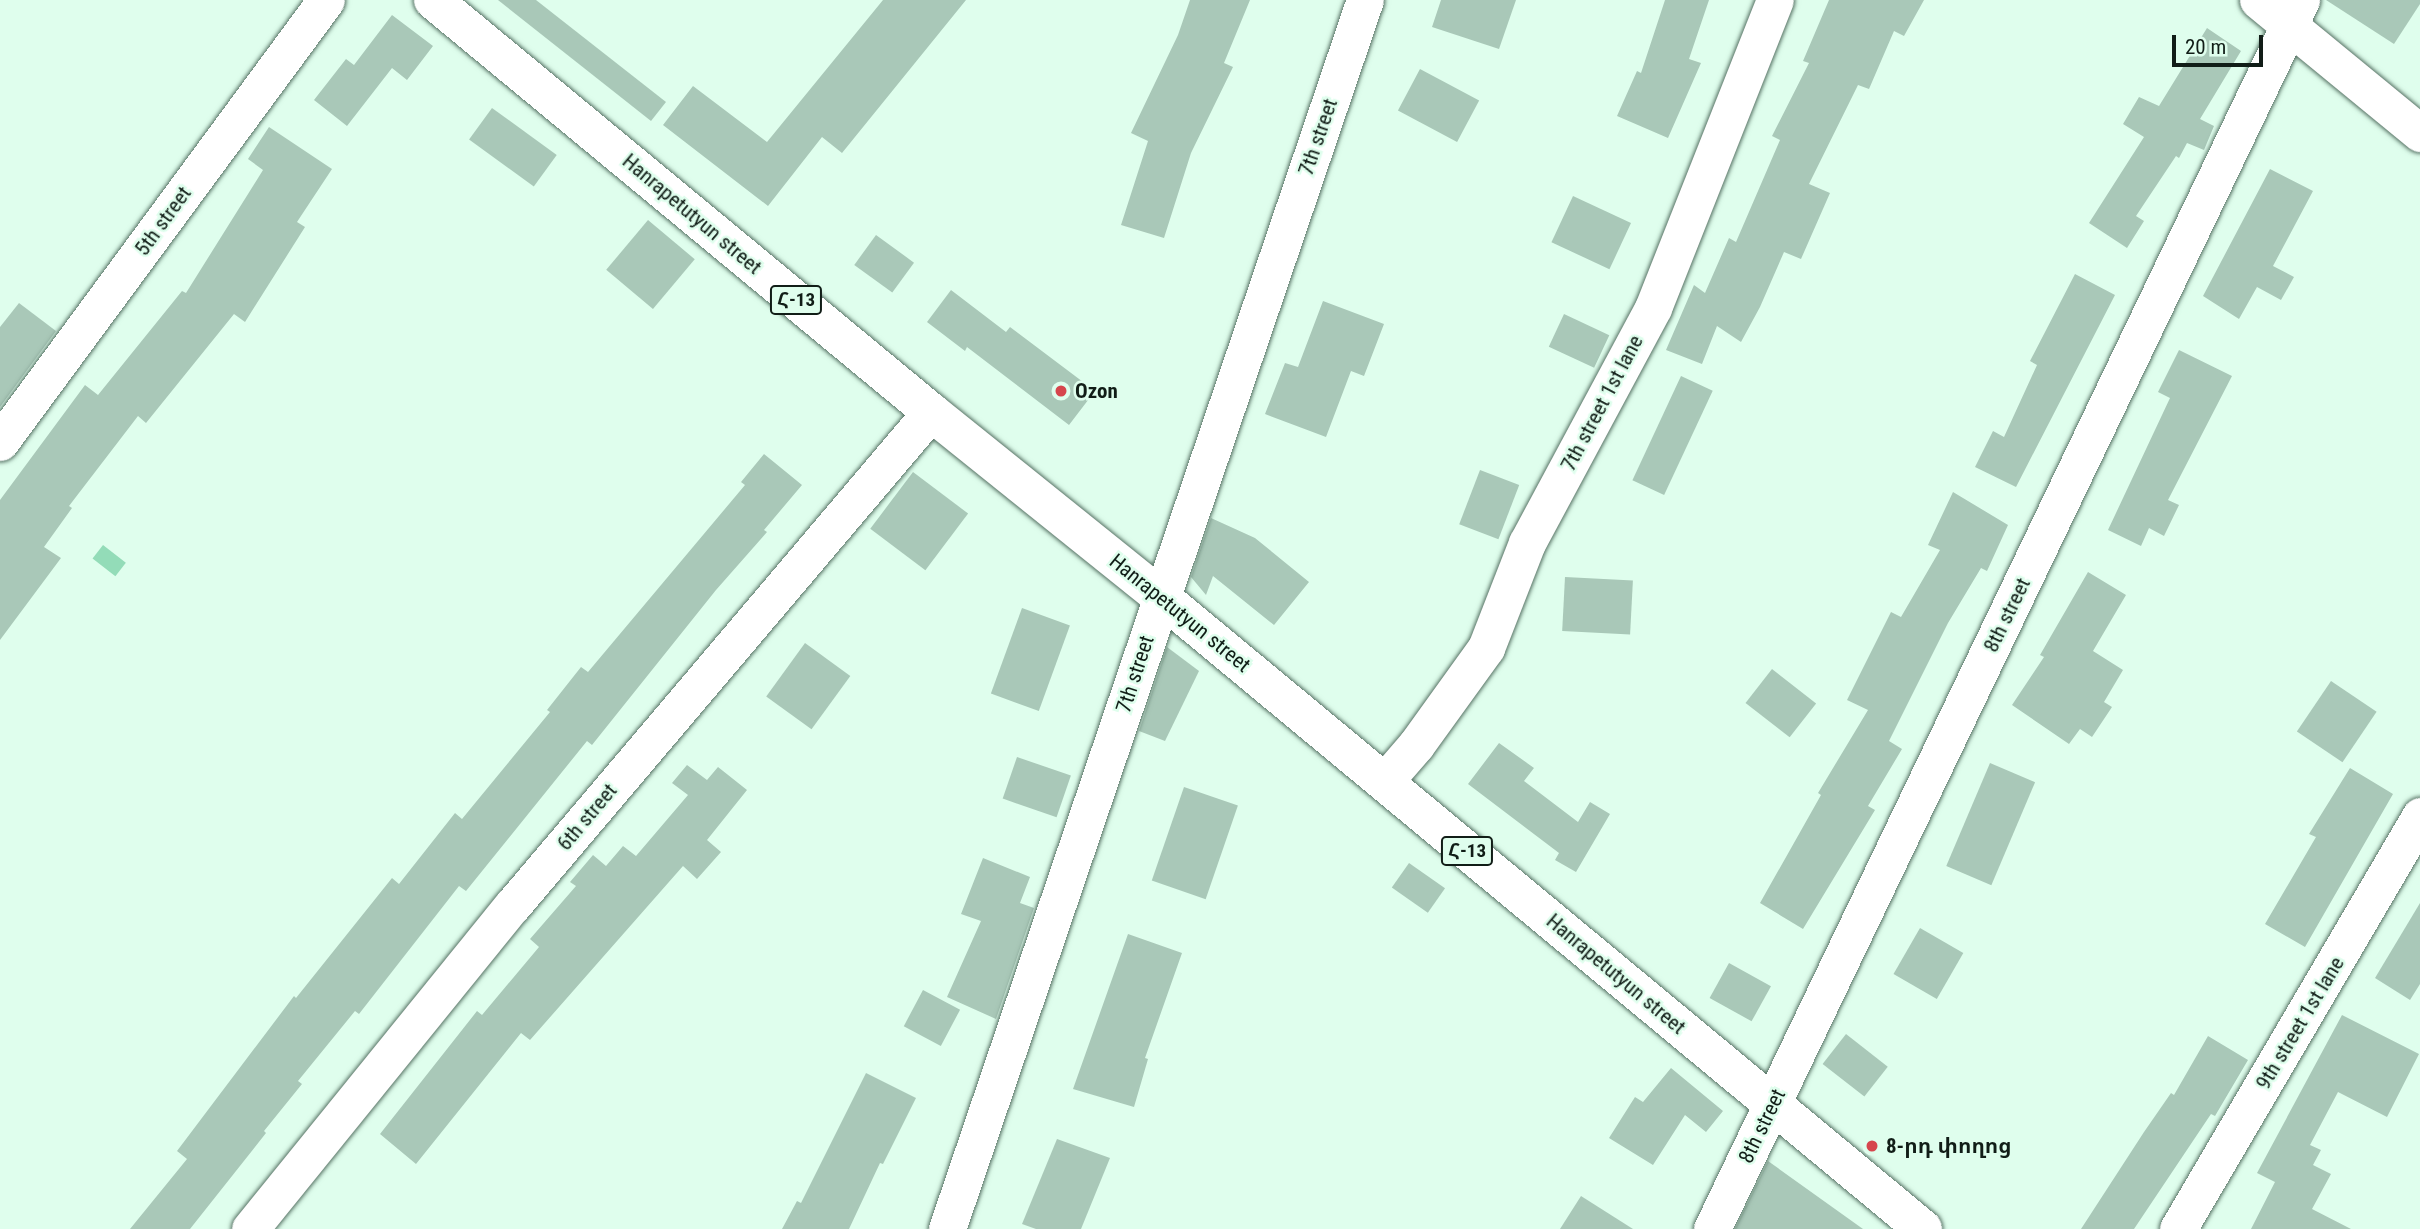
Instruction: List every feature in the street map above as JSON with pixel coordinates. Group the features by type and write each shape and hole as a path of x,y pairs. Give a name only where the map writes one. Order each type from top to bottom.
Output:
{"main road":[{"name":"Hanrapetutyun street","path":"433,0 931,412 1161,597 1923,1229"}],"street":[{"name":"5th street","path":"0,442 326,0"},
{"name":"7th street","path":"947,1229 1365,0"},
{"name":"7th street 1st lane","path":"1384,782 1416,745 1486,648 1527,543 1653,308 1775,0"},
{"path":"2258,0 2295,12 2420,133"},
{"name":"8th street","path":"1712,1229 2295,12"},
{"name":"6th street","path":"250,1229 512,906 931,412"},
{"name":"9th street 1st lane","path":"2179,1229 2420,817"}],"shaded area":[{"path":"103,545 126,563 115,576 93,558"}],"building":[{"path":"498,0 536,0 666,102 651,121"},
{"path":"883,0 966,0 842,153 822,137 768,206 663,125 693,86 767,142"},
{"path":"1190,0 1250,0 1224,63 1233,67 1191,153 1164,238 1121,225 1148,141 1131,133 1178,35"},
{"path":"1441,0 1516,0 1499,49 1432,27"},
{"path":"1665,0 1709,0 1689,59 1701,63 1668,138 1617,116 1637,71 1641,73"},
{"path":"1829,0 1924,0 1904,36 1894,31 1869,89 1858,85 1809,184 1830,193 1801,259 1784,252 1741,342 1717,326 1702,364 1666,350 1694,285 1705,293 1729,238 1736,242 1780,140 1772,136 1809,63 1803,61"},
{"path":"2326,0 2420,0 2420,4 2394,44"},
{"path":"392,15 433,46 407,80 392,68 347,126 314,100 346,59 354,65"},
{"path":"2207,28 2241,51 2200,119 2214,126 2204,150 2187,143 2179,158 2176,156 2136,216 2144,221 2127,248 2089,223 2144,137 2123,124 2139,97 2159,106"},
{"path":"1420,69 1479,100 1457,142 1398,110"},
{"path":"492,108 557,155 534,187 469,140"},
{"path":"269,127 332,169 297,222 305,227 245,322 234,314 146,423 138,416 69,506 72,508 44,547 61,558 0,640 0,500 85,385 98,395 182,291 186,293 263,170 248,159"},
{"path":"2270,169 2313,191 2273,266 2294,277 2281,300 2257,287 2239,319 2203,296"},
{"path":"1573,196 1631,223 1609,269 1551,242"},
{"path":"648,220 695,259 653,309 606,270"},
{"path":"876,235 914,263 892,293 854,265"},
{"path":"2075,274 2115,295 2016,487 1975,467 1993,431 2004,437 2037,365 2030,361"},
{"path":"951,290 1006,332 1010,327 1095,391 1069,425 967,347 965,351 927,322"},
{"path":"1323,301 1384,324 1364,376 1351,371 1326,437 1265,414 1285,363 1298,367"},
{"path":"19,303 56,331 0,407 0,327"},
{"path":"1564,314 1609,335 1594,368 1549,347"},
{"path":"2179,350 2232,376 2168,500 2179,505 2164,536 2149,528 2141,546 2108,530 2170,398 2158,392"},
{"path":"1681,376 1713,391 1664,495 1632,480"},
{"path":"764,454 802,485 764,530 767,532 716,590 592,745 587,741 466,891 459,886 359,1014 355,1011 298,1081 302,1084 190,1229 130,1229 187,1159 177,1151 294,996 296,998 392,878 399,884 455,813 462,819 550,712 547,710 581,667 588,672 745,485 741,482"},
{"path":"1480,470 1519,485 1498,539 1459,524"},
{"path":"913,472 968,514 925,570 870,529"},
{"path":"1953,492 2008,525 1987,571 1981,568 1948,623 1889,741 1902,749 1868,806 1875,810 1803,929 1760,903 1821,795 1818,793 1868,710 1847,700 1891,612 1901,617 1940,550 1928,545"},
{"path":"1211,518 1255,538 1309,582 1274,625 1213,576 1206,595 1191,577"},
{"path":"2088,572 2126,595 2093,651 2123,670 2104,702 2112,707 2092,737 2080,729 2069,744 2012,705 2044,657 2040,655"},
{"path":"1565,577 1633,581 1630,634 1562,631"},
{"path":"1022,608 1070,625 1039,711 991,694"},
{"path":"805,643 850,676 812,729 766,696"},
{"path":"1167,647 1199,671 1165,741 1139,731"},
{"path":"1772,669 1816,703 1790,737 1746,703"},
{"path":"2331,681 2377,712 2342,762 2297,732"},
{"path":"1499,743 1534,768 1524,781 1578,822 1590,802 1610,814 1576,872 1555,860 1559,853 1468,784"},
{"path":"1017,757 1071,776 1057,817 1003,799"},
{"path":"1990,763 2035,782 1991,885 1946,866"},
{"path":"687,765 707,780 718,767 747,790 707,840 721,852 697,879 683,866 530,1040 521,1033 416,1164 380,1134 477,1011 482,1015 539,947 530,939 576,886 570,882 593,855 606,866 623,846 636,856 688,795 672,783"},
{"path":"2350,768 2393,794 2305,947 2265,924 2316,837 2309,834"},
{"path":"1184,787 1238,806 1206,899 1152,881"},
{"path":"983,858 1030,877 1020,903 1034,908 996,1019 947,997 981,921 961,914"},
{"path":"1409,863 1445,888 1428,913 1392,888"},
{"path":"2420,903 2420,984 2410,1000 2375,978"},
{"path":"1920,928 1963,953 1937,999 1894,974"},
{"path":"1128,934 1182,953 1145,1058 1148,1059 1134,1107 1073,1089"},
{"path":"1729,963 1771,986 1752,1021 1710,998"},
{"path":"923,990 960,1010 941,1046 904,1026"},
{"path":"2342,1015 2419,1054 2387,1117 2338,1092 2310,1145 2321,1150 2313,1165 2331,1174 2312,1209 2351,1229 2251,1229 2275,1182 2257,1173"},
{"path":"1846,1034 1888,1067 1864,1097 1823,1064"},
{"path":"2208,1036 2248,1060 2215,1116 2211,1114 2134,1229 2081,1229 2171,1093 2174,1095"},
{"path":"1671,1068 1723,1111 1706,1132 1685,1115 1653,1165 1609,1138 1635,1097 1643,1102"},
{"path":"866,1073 916,1098 883,1164 880,1163 849,1229 782,1229 797,1201 801,1203"},
{"path":"1057,1139 1110,1158 1081,1229 1036,1229 1022,1224"},
{"path":"1768,1161 1863,1229 1735,1229"},
{"path":"1581,1196 1633,1229 1560,1229"}],"place":[{"name":"Ozon","path":"1061,391"},
{"name":"8-րդ փողոց","path":"1872,1146"}]}
